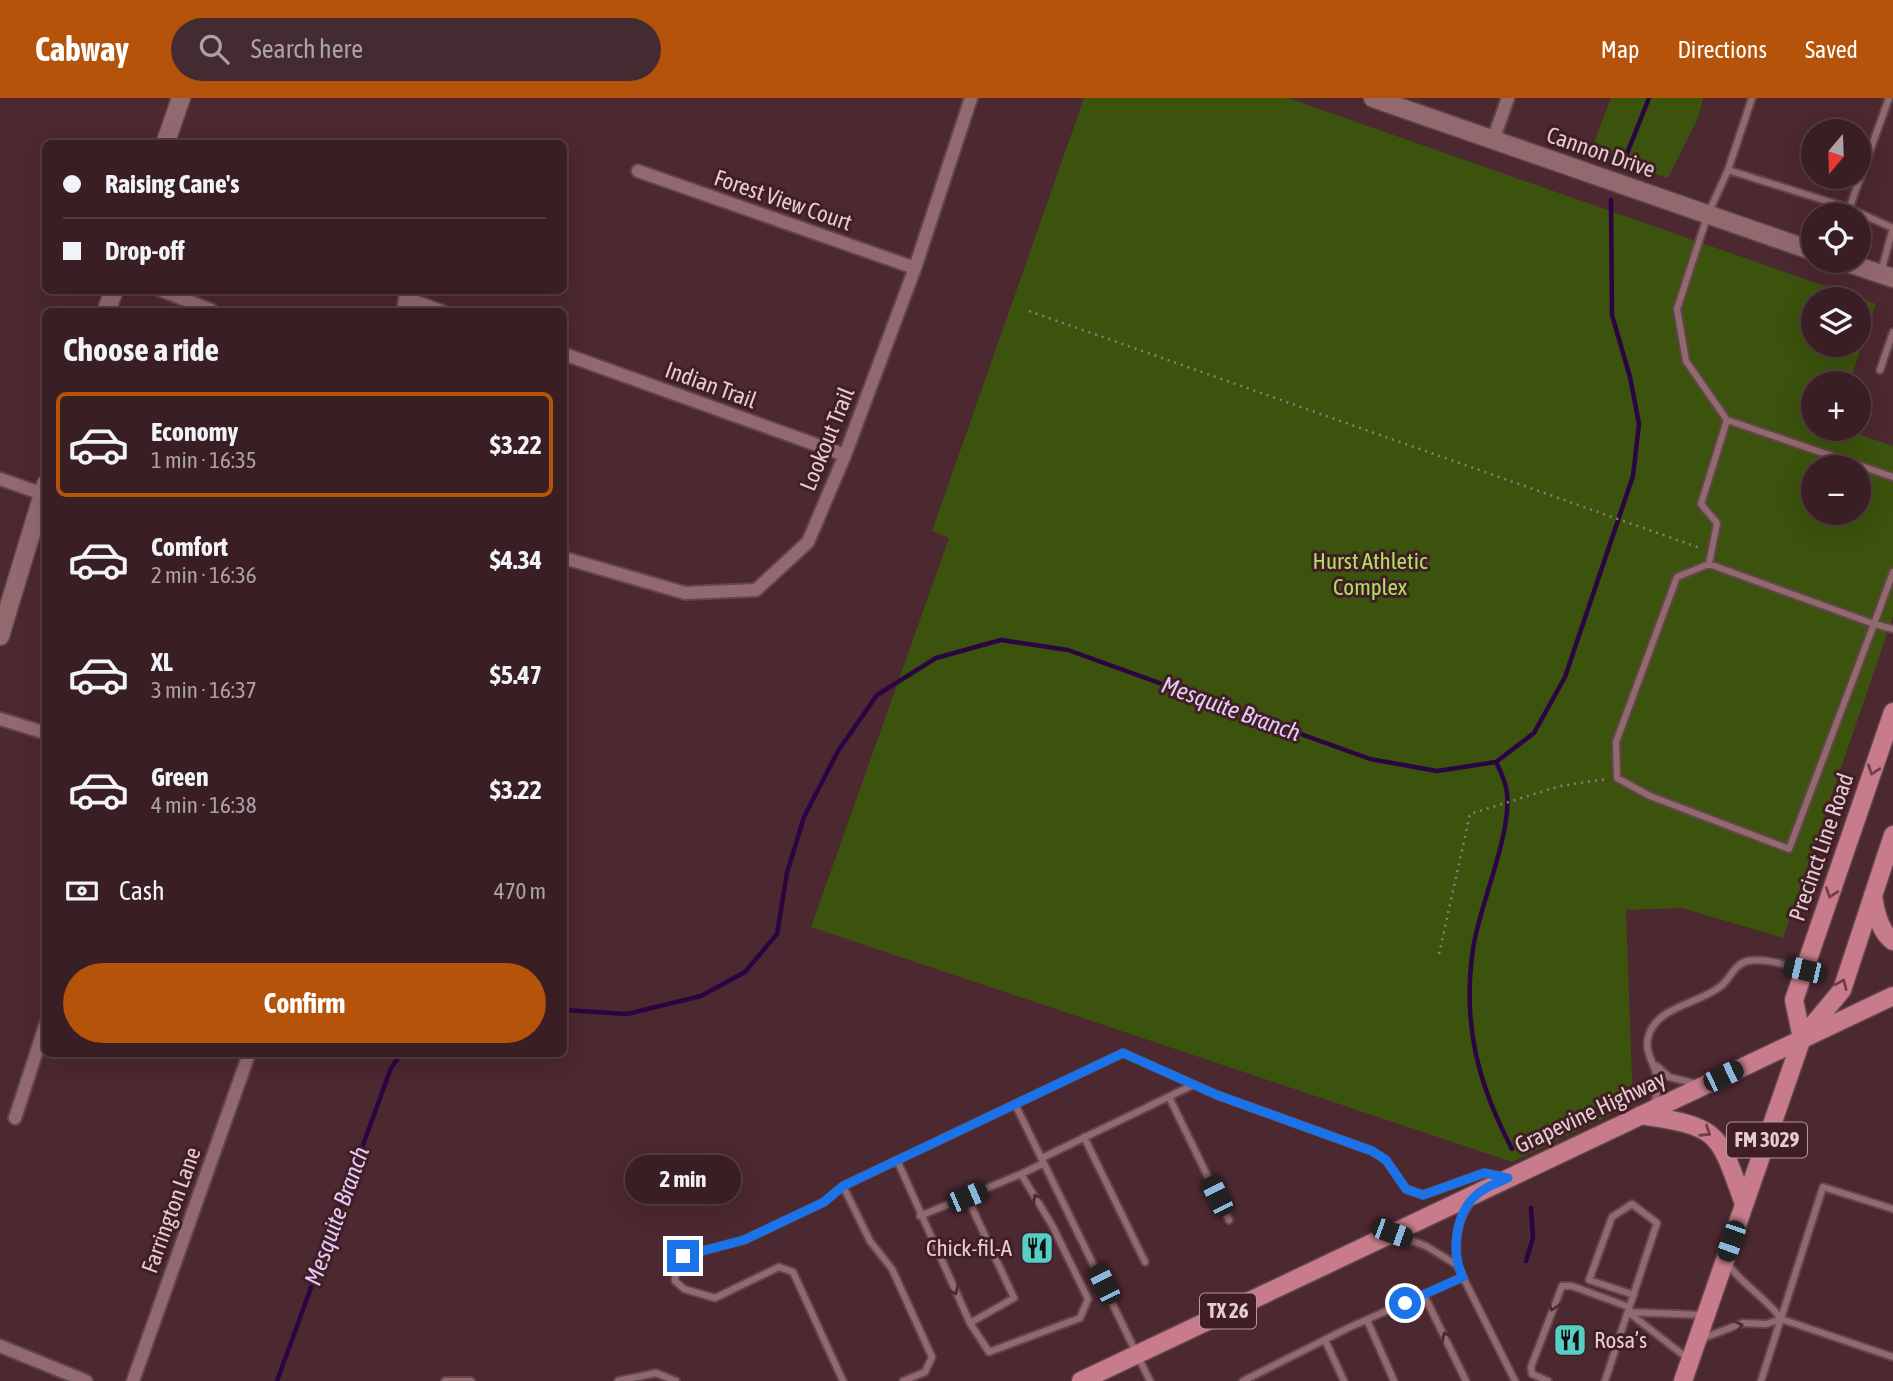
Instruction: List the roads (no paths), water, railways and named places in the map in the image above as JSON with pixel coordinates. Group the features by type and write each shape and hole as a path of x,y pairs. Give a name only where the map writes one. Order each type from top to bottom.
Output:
{"main road":[{"name":"Precinct Line Road","path":"1802,1038 1794,1000 1893,712"},
{"name":"FM 3029","path":"1683,1381 1802,1038 1842,990 1893,835"},
{"path":"1873,895 1875,911 1888,938 1893,941"},
{"name":"Grapevine Highway","path":"1081,1381 1893,996"},
{"path":"1646,1113 1689,1122 1709,1130 1720,1142 1744,1204"}],"street":[{"path":"166,140 181,98"},
{"name":"Lookout Trail","path":"567,559 685,593 756,590 808,542 845,455 915,268 971,98"},
{"name":"Cannon Drive","path":"1373,98 1801,247"},
{"path":"1493,140 1508,98"},
{"name":"Forest View Court","path":"638,171 915,268"},
{"path":"170,294 206,308"},
{"path":"404,308 405,298 433,308"},
{"name":"Indian Trail","path":"567,355 845,455"},
{"path":"0,479 42,490"},
{"path":"0,636 42,498"},
{"path":"0,719 42,732"},
{"path":"15,1118 42,1035"},
{"name":"Farrington Lane","path":"133,1381 248,1057"},
{"path":"0,1346 86,1381"}],"lane":[{"path":"1752,98 1728,170 1708,215 1677,309 1686,361 1727,420 1893,477"},
{"path":"1851,203 1889,98"},
{"path":"1728,170 1830,203"},
{"path":"1871,218 1893,228 1887,276"},
{"path":"1880,370 1893,332"},
{"path":"1710,564 1717,523 1701,504 1727,420"},
{"path":"1893,572 1874,624 1789,849 1650,796 1617,778 1616,742 1677,577 1710,564 1874,624 1893,629"},
{"path":"1646,1113 1657,1096 1659,1080 1647,1042 1650,1031 1662,1016 1721,986 1734,969 1748,961 1770,962 1804,970"},
{"path":"843,1381 793,1272 779,1267 715,1298 684,1289 675,1281 676,1266 683,1256 744,1240 824,1202 843,1186 1123,1053 1142,1059 1193,1085 1372,1151 1386,1160 1406,1189 1423,1195 1484,1173 1508,1178"},
{"path":"1655,1065 1670,1077 1687,1083 1706,1084"},
{"path":"920,1216 1021,1174 1084,1137 1193,1085"},
{"path":"1169,1097 1229,1220"},
{"path":"1015,1104 1150,1381"},
{"path":"1084,1137 1145,1262"},
{"path":"897,1160 970,1323 989,1352 1080,1318 1088,1299 1052,1225 1021,1174"},
{"path":"843,1186 870,1241 892,1269 932,1357 925,1372 903,1381"},
{"path":"1760,1381 1823,1187 1893,1209"},
{"path":"1481,1191 1468,1206 1459,1225 1455,1245 1457,1265 1515,1381"},
{"path":"967,1197 1014,1298 970,1323"},
{"path":"1605,1381 1634,1295 1657,1223 1632,1204 1612,1217 1589,1280 1634,1295"},
{"path":"1392,1233 1426,1246 1457,1265"},
{"path":"1725,1260 1760,1300 1772,1306 1781,1319 1893,1357"},
{"path":"1243,1381 1367,1320 1463,1277"},
{"path":"1548,1381 1531,1374 1531,1367 1562,1286 1572,1286 1629,1310 1690,1360"},
{"path":"1424,1294 1466,1381"},
{"path":"1629,1310 1705,1315"},
{"path":"1696,1341 1743,1323 1766,1324 1781,1319"},
{"path":"1367,1320 1394,1381"},
{"path":"1325,1340 1344,1381"},
{"path":"618,1381 656,1373 676,1381"},
{"path":"446,1381 471,1381"}],"waterway":[{"name":"Mesquite Branch","path":"1624,161 1649,98"},
{"name":"Mesquite Branch","path":"567,1010 627,1014 701,996 745,972 777,934 787,873 804,817 838,751 877,695 936,658 1001,640 1068,650 1370,759 1437,771 1496,762 1534,733 1565,677 1633,476 1639,424 1630,377 1612,315 1611,200"},
{"path":"1496,762 1506,787 1505,823 1473,949 1470,1003 1482,1077 1512,1149"},
{"name":"Mesquite Branch","path":"277,1381 391,1068 399,1057"},
{"path":"1526,1261 1533,1238 1531,1208"}],"place":[{"name":"Chick-fil-A","path":"1037,1248"},
{"name":"Rosa’s","path":"1570,1340"}],"park label":[{"name":"Hurst Athletic Complex","path":"1370,574"}]}
